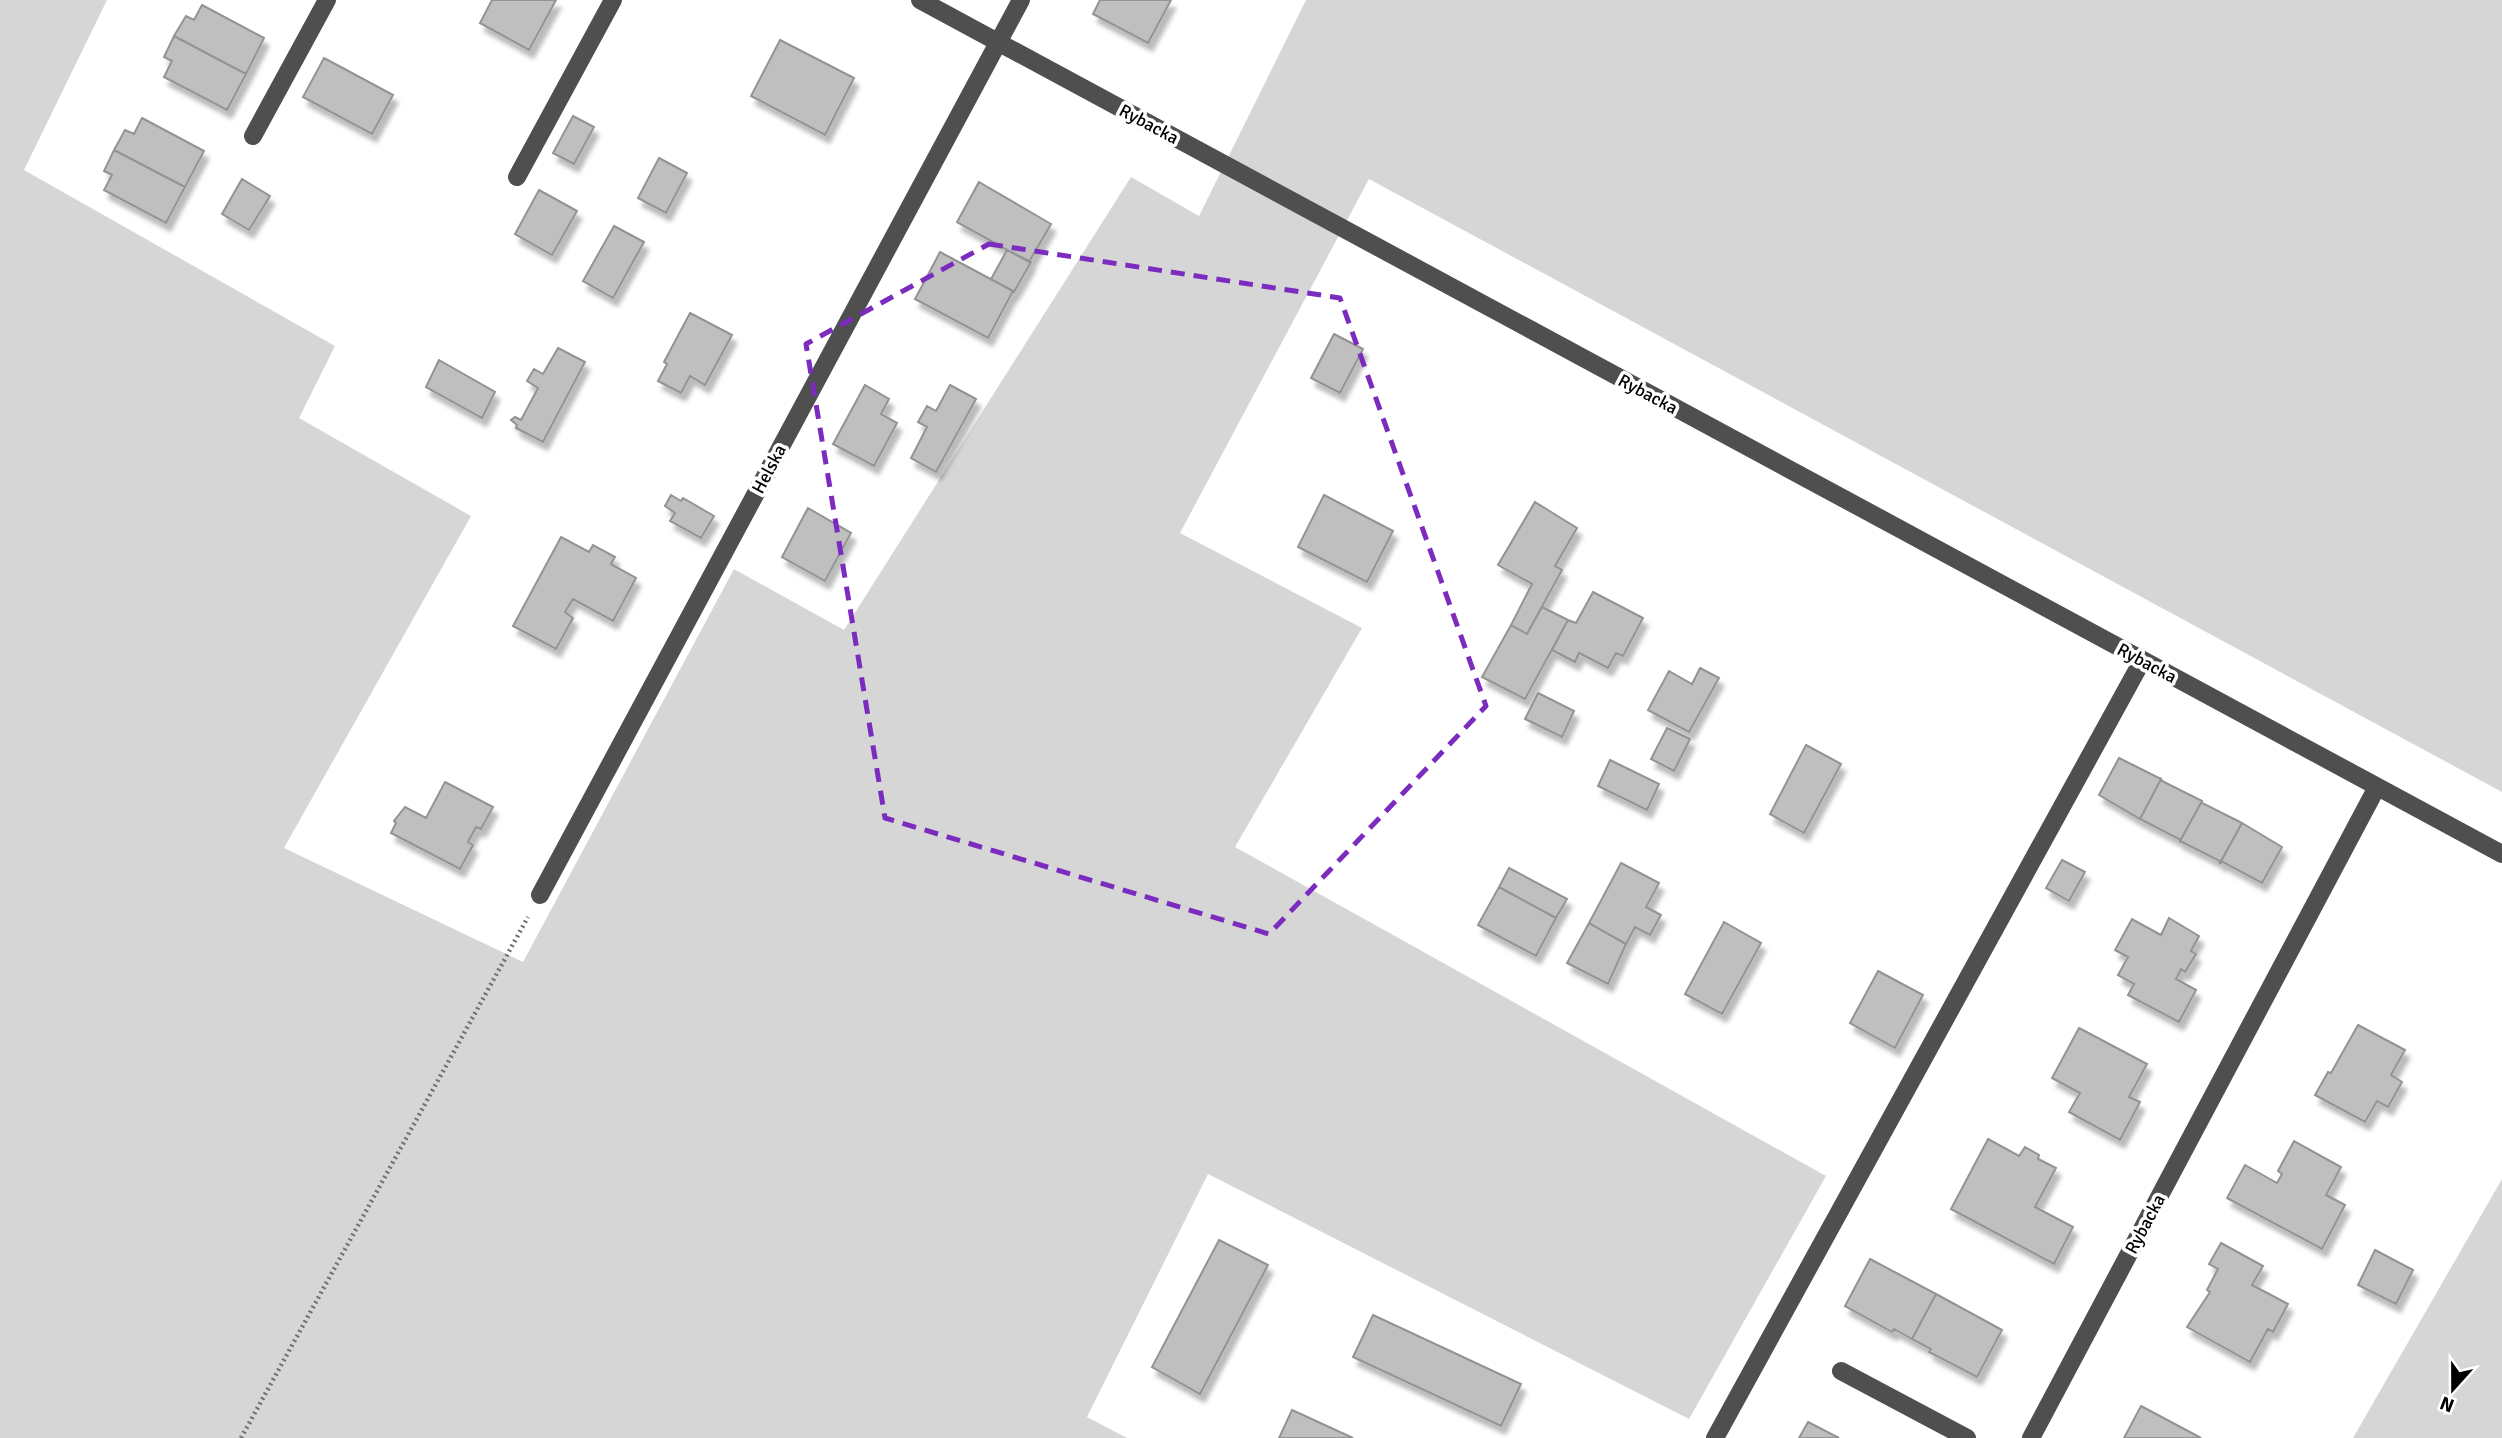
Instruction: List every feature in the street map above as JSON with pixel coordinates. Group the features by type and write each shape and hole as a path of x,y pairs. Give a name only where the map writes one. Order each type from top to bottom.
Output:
{"street":[{"path":"253,136 327,0"},
{"path":"517,177 613,0"},
{"name":"Rybacka","path":"920,0 2502,853"},
{"name":"Helska","path":"540,895 1021,0"},
{"path":"1715,1438 2142,661"},
{"name":"Rybacka","path":"2031,1438 2377,787"},
{"path":"1841,1371 1967,1438"}],"path":[{"path":"242,1438 540,895"}],"highlighted area":[{"path":"989,244 1340,298 1486,706 1269,934 885,818 806,344"}],"shaded area":[{"path":"0,0 107,0 24,170 335,346 299,418 471,516 284,848 523,962 734,569 844,630 1131,177 1199,216 1306,0 2502,0 2502,792 1369,179 1180,533 1362,628 1235,847 1826,1176 1689,1419 1208,1174 1087,1417 1127,1438 0,1438"},
{"path":"2502,1179 2502,1438 2353,1438"}],"building":[{"path":"492,0 556,0 529,50 480,23"},
{"path":"1100,0 1171,0 1148,43 1093,14"},
{"path":"202,5 264,38 246,74 174,36 186,16 194,20"},
{"path":"174,36 246,74 227,110 164,77 172,61 164,57"},
{"path":"780,40 854,78 825,135 751,96"},
{"path":"324,58 393,95 372,134 303,97"},
{"path":"573,116 594,127 574,164 553,153"},
{"path":"142,118 204,151 185,187 114,150 125,130 134,134"},
{"path":"114,150 185,187 166,223 104,190 112,175 104,171"},
{"path":"659,158 687,173 666,213 638,198"},
{"path":"242,179 270,196 249,230 222,214"},
{"path":"979,182 1051,224 1029,262 957,222"},
{"path":"539,190 577,211 552,255 515,234"},
{"path":"614,226 644,242 613,298 583,281"},
{"path":"1007,250 1031,262 1014,292 991,279"},
{"path":"940,252 1013,291 988,338 915,299"},
{"path":"690,313 732,335 705,385 690,376 681,393 658,381 667,364 664,362"},
{"path":"1334,334 1363,349 1340,393 1311,378"},
{"path":"558,348 585,362 543,442 516,428 517,425 511,420 515,417 521,420 538,388 527,381 534,369 543,374"},
{"path":"439,360 495,392 482,418 426,387"},
{"path":"865,385 889,399 881,414 897,423 874,466 833,444"},
{"path":"950,385 976,399 936,472 911,458 927,427 918,422 927,406 936,411"},
{"path":"671,495 681,501 683,498 714,516 701,538 670,521 675,513 665,506"},
{"path":"1324,495 1393,531 1367,582 1298,547"},
{"path":"1535,502 1577,528 1555,566 1562,570 1527,634 1511,625 1532,584 1498,565"},
{"path":"808,508 851,533 825,581 782,557"},
{"path":"561,537 589,552 593,545 615,557 611,564 636,578 613,621 573,599 565,612 573,618 556,649 513,626"},
{"path":"1593,592 1643,618 1623,656 1616,653 1608,668 1579,653 1575,662 1552,650 1568,620 1576,623"},
{"path":"1542,607 1568,620 1525,699 1482,677 1511,625 1527,634"},
{"path":"1700,668 1719,678 1689,732 1648,710 1669,671 1692,684"},
{"path":"1538,693 1574,711 1562,737 1525,719"},
{"path":"1667,728 1690,739 1674,771 1651,759"},
{"path":"1806,745 1841,764 1804,833 1770,814"},
{"path":"2119,758 2161,779 2140,819 2099,795"},
{"path":"1610,760 1659,784 1647,810 1598,786"},
{"path":"2161,779 2202,801 2180,841 2140,819"},
{"path":"445,782 493,807 481,829 476,827 468,842 473,845 460,869 391,833 396,823 394,821 405,807 426,818"},
{"path":"2202,801 2242,823 2220,863 2180,841"},
{"path":"2242,823 2282,847 2262,883 2223,862 2220,863"},
{"path":"2062,860 2085,872 2069,901 2046,888"},
{"path":"1621,863 1659,883 1646,907 1661,915 1650,935 1635,927 1626,944 1589,923"},
{"path":"1509,868 1567,899 1556,918 1499,887"},
{"path":"1499,887 1556,918 1536,956 1478,925"},
{"path":"2169,918 2199,936 2191,951 2196,954 2185,972 2181,969 2176,979 2196,990 2179,1022 2128,995 2134,984 2118,975 2128,957 2115,950 2132,919 2161,935"},
{"path":"1724,922 1761,943 1722,1014 1685,994"},
{"path":"1589,923 1626,944 1608,984 1567,963"},
{"path":"1878,971 1923,995 1895,1048 1850,1023"},
{"path":"2358,1025 2405,1050 2391,1075 2402,1082 2388,1107 2377,1101 2365,1122 2315,1095 2328,1072 2331,1073"},
{"path":"2079,1028 2147,1064 2129,1097 2140,1102 2120,1140 2069,1112 2080,1093 2052,1078"},
{"path":"1988,1139 2019,1156 2025,1147 2039,1155 2038,1159 2056,1168 2035,1207 2073,1227 2054,1264 1951,1209"},
{"path":"2294,1141 2341,1167 2326,1195 2345,1205 2322,1249 2227,1198 2245,1165 2277,1183 2282,1174 2278,1171"},
{"path":"1219,1240 1268,1265 1200,1394 1152,1367"},
{"path":"2221,1243 2263,1266 2252,1285 2288,1304 2273,1332 2268,1329 2250,1362 2187,1327 2210,1292 2207,1290 2218,1269 2209,1264"},
{"path":"2375,1250 2413,1270 2396,1304 2358,1285"},
{"path":"1870,1259 1936,1294 1912,1339 1894,1329 1892,1332 1845,1306"},
{"path":"1936,1294 2002,1330 1977,1377 1929,1352 1931,1349 1912,1339"},
{"path":"1373,1315 1521,1384 1501,1426 1353,1357"},
{"path":"2141,1406 2201,1438 2124,1438"},
{"path":"1292,1410 1353,1438 1279,1438"},
{"path":"1808,1422 1839,1438 1799,1438"}]}
